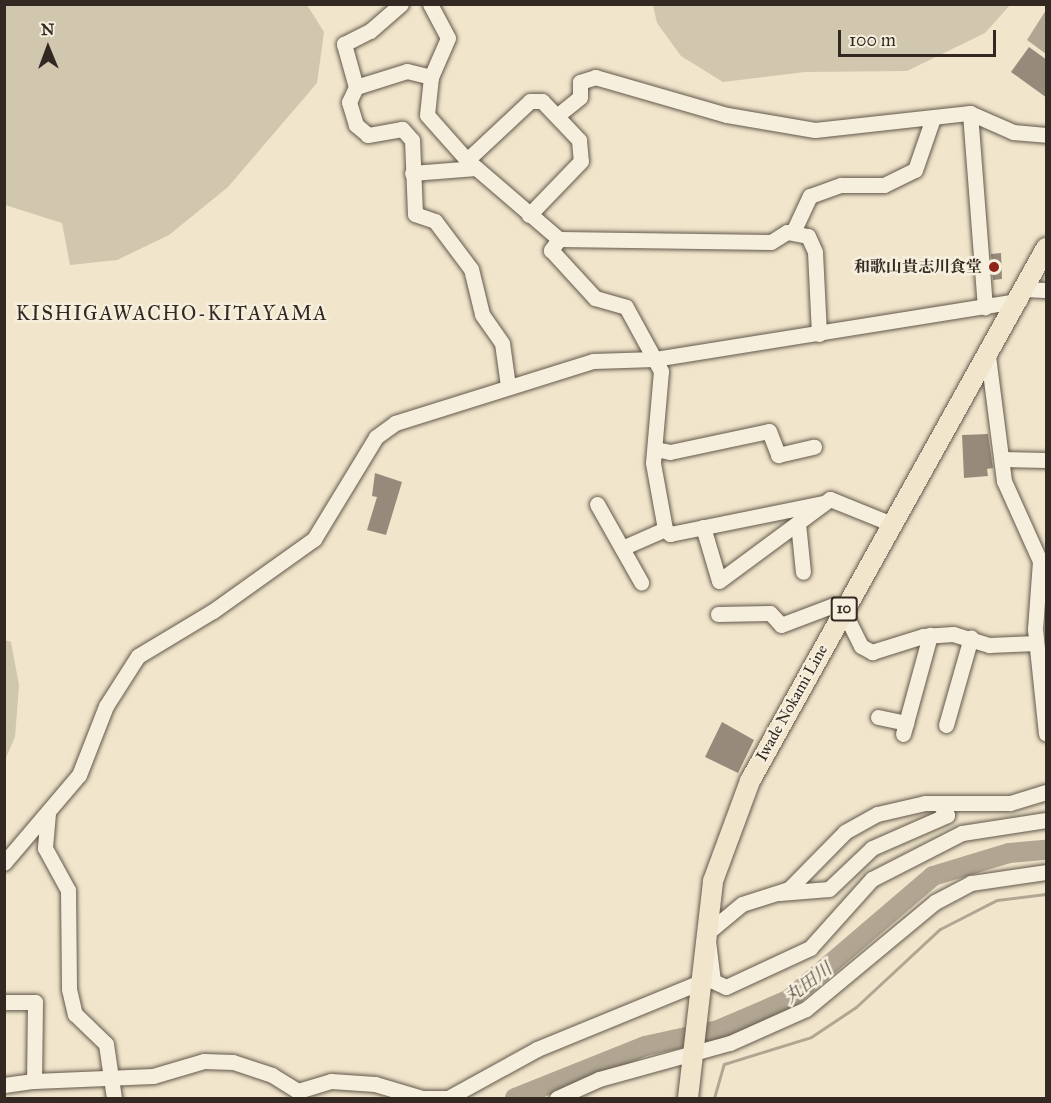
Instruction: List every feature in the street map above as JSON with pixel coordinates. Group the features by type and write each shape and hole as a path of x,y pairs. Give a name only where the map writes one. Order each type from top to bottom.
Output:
{"main road":[{"name":"Iwade Nokami Line","path":"688,1098 706,933 716,870 750,781 843,610 1047,248"}],"street":[{"path":"401,4 370,31 344,44 356,87 349,102 356,125 368,135 402,129 412,140 415,214 435,221 471,269 482,314 502,343 508,386"},
{"path":"430,4 448,38 431,77 427,115 472,164 559,239 771,242 793,232 810,196 841,185 884,185 915,170 933,117"},
{"path":"356,87 407,71 431,77"},
{"path":"558,116 580,97 580,82 595,77 727,115 815,130 970,113 1013,132 1047,135"},
{"path":"412,173 472,164 530,101 542,101 579,140 581,161 529,214"},
{"path":"970,113 985,307"},
{"path":"793,232 813,243 819,334"},
{"path":"559,239 551,250 595,298 626,307 662,371 655,449 665,529 670,534 824,504"},
{"path":"4,863 79,775 106,706 138,656 213,612 314,539 383,430 508,386 593,361 655,359 819,334 985,307 1047,290"},
{"path":"988,356 1004,481 1043,566 1040,649 1047,733"},
{"path":"655,449 670,452 769,431 778,455 814,447"},
{"path":"1002,459 1047,460"},
{"path":"703,527 719,581 830,499 892,524"},
{"path":"597,504 641,582"},
{"path":"798,523 803,572"},
{"path":"622,548 665,529"},
{"path":"718,614 770,613 781,625 834,605 843,610 861,646 872,652 930,635 971,637 989,645 1040,649"},
{"path":"878,717 905,728 930,635"},
{"path":"946,725 971,637"},
{"path":"1047,792 1010,803 939,803 877,813 845,832 789,889 742,904 706,933 713,981 726,987 810,948 872,879 962,833 1047,820"},
{"path":"776,893 830,889 872,848 946,815 939,803"},
{"path":"48,813 45,848 68,890 69,989 75,1014 106,1044 113,1074 114,1098"},
{"path":"557,1098 599,1079 693,1052 806,1009 902,926 971,883 1047,872"},
{"path":"4,1085 113,1074 153,1076 204,1061 233,1062 272,1075 298,1091 330,1081 375,1084 421,1098 447,1098 537,1049 700,986"},
{"path":"4,1002 35,1002 34,1081"}],"shaded area":[{"path":"5,4 307,5 324,32 317,83 228,187 169,235 117,260 70,265 62,223 5,205"},
{"path":"653,4 1010,5 985,33 907,71 805,72 723,82 681,56 657,23"},
{"path":"1046,10 1046,54 1027,40"},
{"path":"5,640 11,642 19,685 15,737 5,760"}],"building":[{"path":"1029,47 1047,60 1047,98 1011,72"},
{"name":"和歌山貴志川食堂","path":"1001,253 1002,279 993,280 991,254"},
{"path":"988,434 993,468 987,469 988,476 964,478 962,435"},
{"path":"375,473 402,482 386,535 367,530 377,497 372,496"},
{"path":"722,722 754,740 738,773 705,757"}],"waterway":[{"name":"丸田川","path":"515,1098 645,1046 718,1030 788,1000 933,876 1009,853 1046,850"},
{"path":"714,1098 724,1064 811,1037 856,1007 940,929 997,900 1046,894"}],"place":[{"name":"和歌山貴志川食堂","path":"994,267"}],"district":[{"name":"KISHIGAWACHO-KITAYAMA","path":"172,313"}]}
